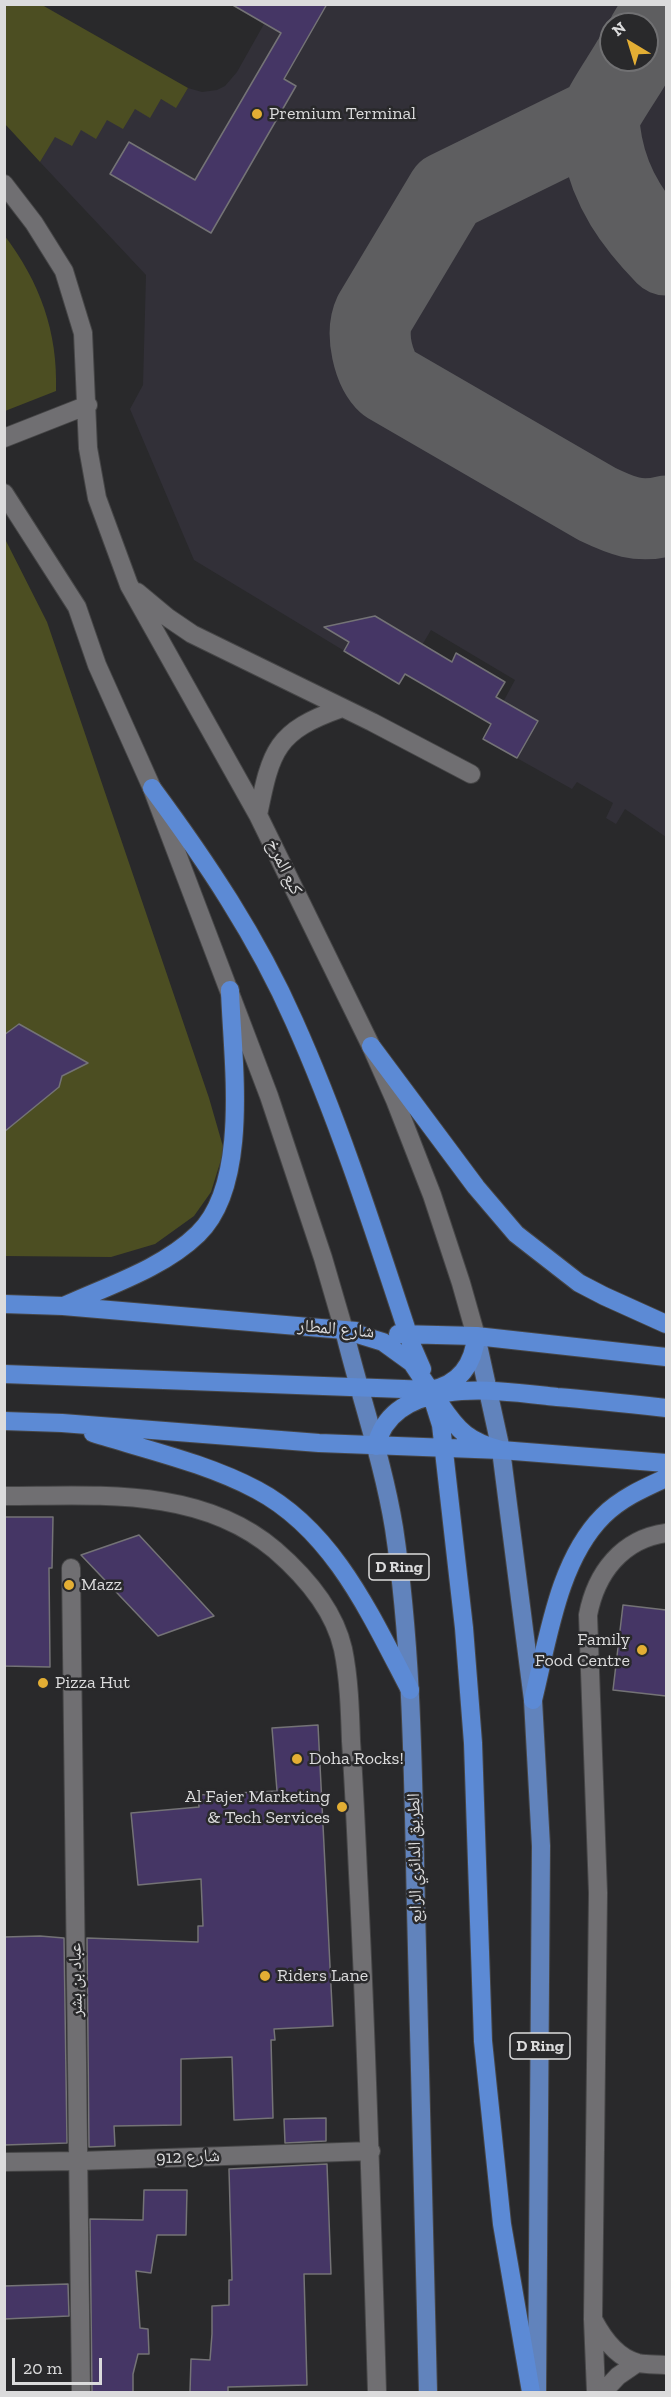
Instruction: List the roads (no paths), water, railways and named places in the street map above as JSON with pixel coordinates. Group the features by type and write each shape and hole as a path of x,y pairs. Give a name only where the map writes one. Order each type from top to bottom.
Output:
{"highway":[{"path":"152,788 223,888 293,1019 328,1104 408,1335 433,1392 441,1425 473,1743 483,2041 502,2224 531,2392"},
{"path":"63,1306 166,1257 199,1233 216,1208 233,1152 234,1104 230,990"},
{"path":"371,1046 476,1187 516,1234 579,1283 666,1324"},
{"name":"شارع المطار","path":"4,1304 63,1306 408,1335 476,1336 666,1357"},
{"path":"344,1330 374,1338 391,1347 416,1368 450,1419 467,1437 501,1450"},
{"path":"376,1446 381,1428 393,1414 452,1382 465,1370 472,1361 476,1336"},
{"path":"4,1374 271,1382 433,1392 488,1390 666,1408"},
{"path":"4,1421 62,1423 376,1446 501,1450 666,1463"},
{"path":"62,1423 221,1474 257,1490 290,1512 329,1550 371,1617 410,1690"},
{"path":"533,1700 561,1592 579,1548 593,1527 616,1505 628,1496 666,1478"}],"main road":[{"name":"الطريق الدائري الرابع","path":"344,1330 358,1388 376,1446 396,1546 405,1622 410,1690 428,2392"},
{"name":"D Ring","path":"476,1336 501,1450 533,1700 541,1846 537,2392"}],"street":[{"name":"كبع المرخ","path":"4,184 34,223 64,271 83,333 88,405 88,448 97,498 129,585 258,815 371,1046 432,1195 476,1336"},
{"path":"4,438 88,405"},
{"path":"4,493 77,608 98,665 152,788 269,1096 323,1258 344,1330"},
{"path":"129,585 167,617 192,634 372,722 471,774"},
{"path":"258,815 267,770 280,744 302,724 342,708"},
{"path":"4,1496 146,1498 185,1505 225,1518 274,1549 300,1575 327,1609 343,1649 349,1700 371,2151 377,2392"},
{"path":"596,2392 593,2319 598,1893 588,1615 595,1587 610,1564 634,1542 666,1533"},
{"name":"عباد بن بشر","path":"71,1568 81,2392"},
{"name":"شارع 912","path":"4,2162 371,2151"},
{"path":"593,2319 600,2333 611,2346 637,2363 666,2365"},
{"path":"603,2392 618,2376 637,2363"}],"place":[{"name":"Premium Terminal","path":"257,114"},
{"name":"Mazz","path":"69,1585"},
{"name":"Family Food Centre","path":"642,1650"},
{"name":"Pizza Hut","path":"43,1683"},
{"name":"Doha Rocks!","path":"297,1759"},
{"name":"Al Fajer Marketing & Tech Services","path":"342,1807"},
{"name":"Riders Lane","path":"265,1976"}]}
